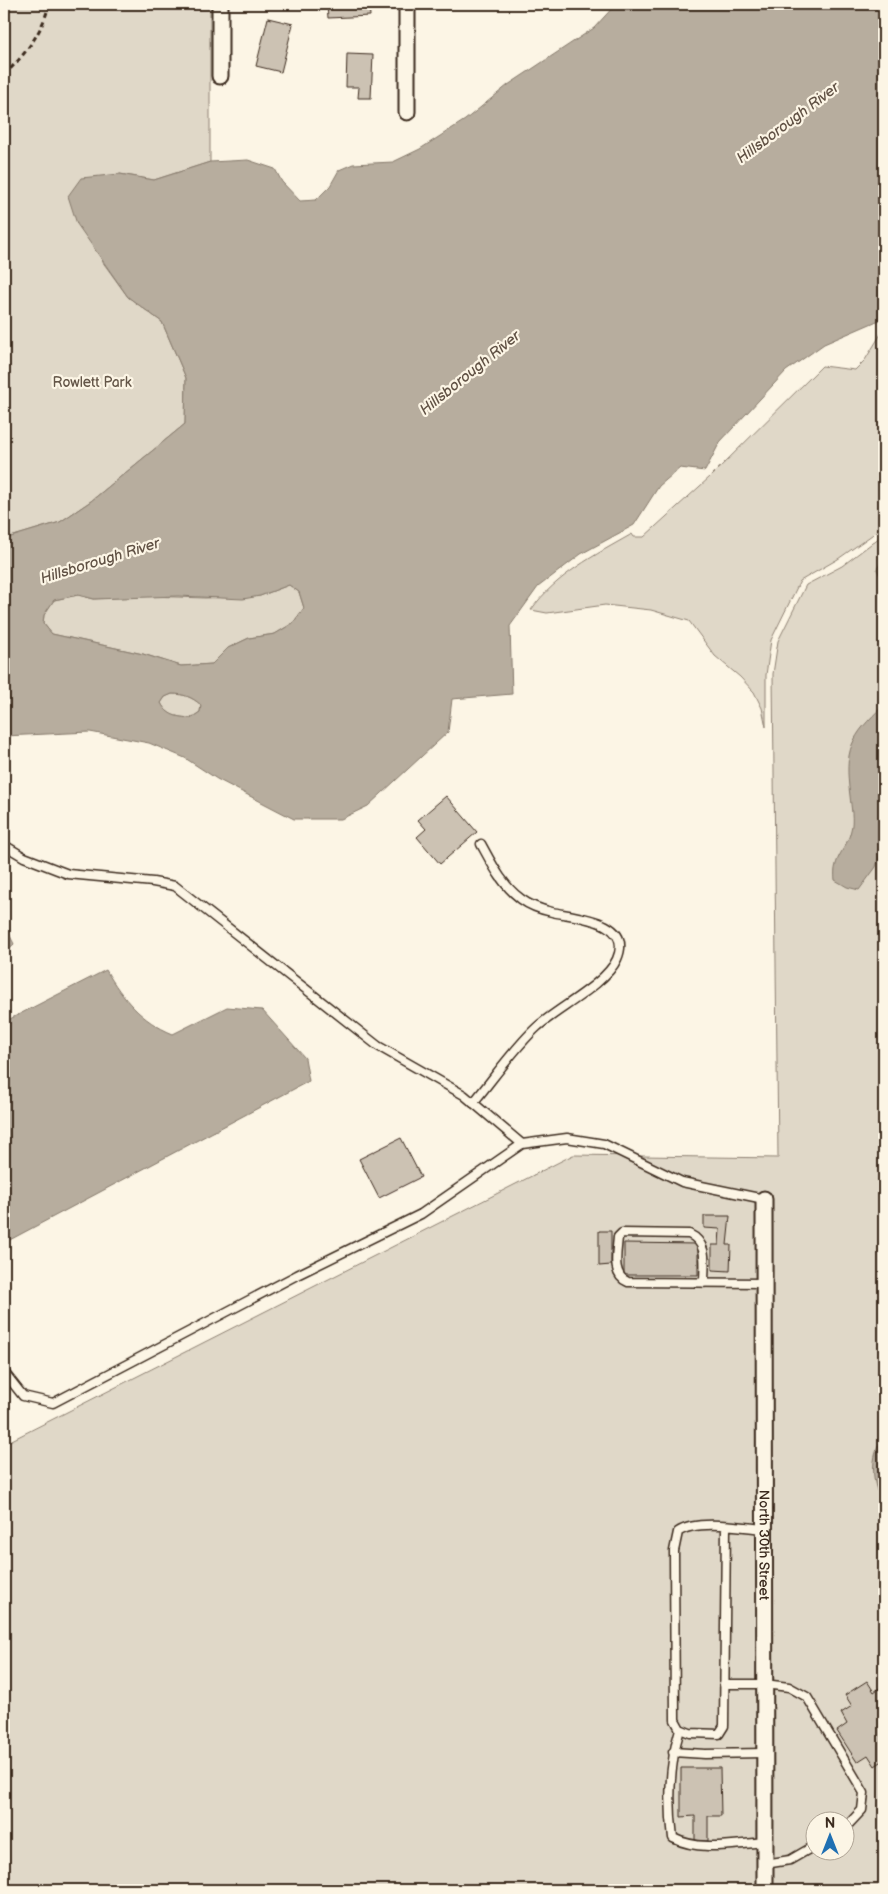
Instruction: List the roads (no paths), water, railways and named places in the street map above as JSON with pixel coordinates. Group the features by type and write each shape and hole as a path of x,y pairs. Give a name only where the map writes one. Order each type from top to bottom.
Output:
{"street":[{"path":"220,4 220,76"},
{"path":"407,4 407,112"},
{"name":"North 30th Street","path":"764,1199 765,1890"}],"lane":[{"path":"473,1102 536,1028 586,991 614,966 620,948 618,939 613,932 598,921 550,912 523,900 509,889 481,844"},
{"path":"4,845 24,858 68,874 153,882 175,886 378,1046 473,1102 522,1144"},
{"path":"4,1372 23,1396 53,1403 297,1274 421,1214 522,1144 567,1138 604,1144 682,1182 764,1199"},
{"path":"704,1283 704,1248 699,1238 689,1234 622,1233 618,1238 617,1272 623,1280 628,1282 704,1283 764,1283"},
{"path":"726,1526 724,1726 719,1734 690,1733 680,1729 675,1720 674,1551 678,1532 685,1527 726,1526 764,1528"},
{"path":"724,1684 764,1684 789,1687 807,1697 850,1766 864,1793 862,1810 856,1816"},
{"path":"680,1729 673,1752 669,1806 673,1838 684,1844 703,1847 765,1842"},
{"path":"673,1752 705,1754 764,1753"},
{"path":"765,1864 790,1860 806,1851"}],"water":[{"name":"Hillsborough River","path":"616,4 884,4 884,318 824,344 786,371 720,442 705,471 680,468 659,486 634,525 581,554 538,587 510,626 512,694 452,699 448,732 368,806 341,819 294,819 217,779 185,758 149,743 90,732 4,736 4,539 60,522 91,501 185,424 186,378 162,322 128,297 77,224 68,196 81,178 120,174 154,180 210,162 248,160 275,169 282,182 300,201 316,200 330,186 339,170 353,164 393,162 420,149 465,120 508,85 594,28","holes":["289,585 299,592 304,608 293,623 275,634 249,638 228,648 212,664 181,666 143,654 52,634 43,623 44,615 54,600 78,595 94,599 178,596 243,599 260,596","172,694 188,696 201,705 200,712 191,718 170,713 161,703 165,697"]},
{"path":"884,556 884,586 877,569"},
{"path":"884,705 884,839 876,867 859,890 847,887 835,880 836,865 852,826 848,780 849,755 857,735"},
{"path":"4,930 8,932 14,944 4,953"},
{"path":"106,970 126,1000 142,1016 151,1023 173,1034 227,1007 262,1010 305,1058 309,1081 4,1243 4,1022"},
{"path":"884,1436 884,1505 876,1489 874,1461 879,1444"}],"park label":[{"name":"Rowlett Park","path":"92,382"}]}
